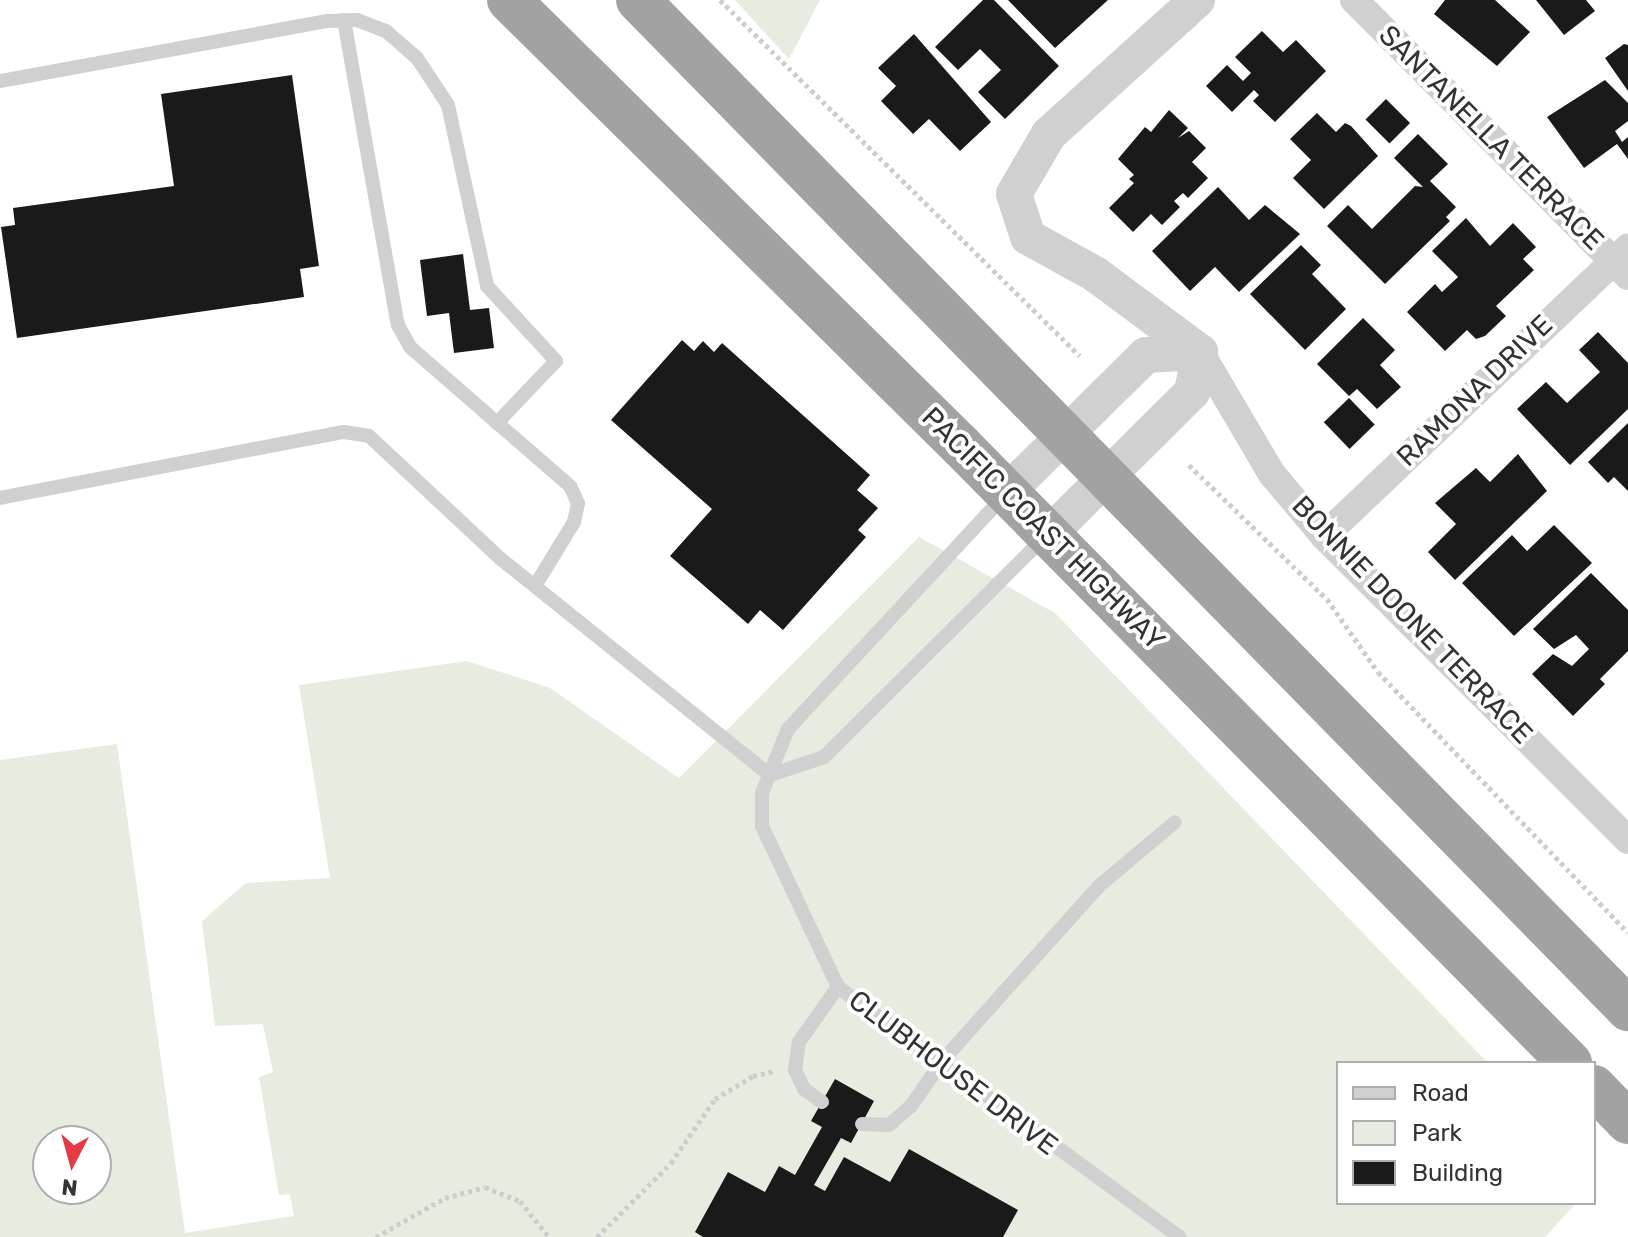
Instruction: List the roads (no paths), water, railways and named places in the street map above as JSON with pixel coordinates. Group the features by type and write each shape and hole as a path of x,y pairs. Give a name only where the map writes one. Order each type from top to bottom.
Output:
{"highway":[{"name":"PACIFIC COAST HIGHWAY","path":"509,0 1049,534 1568,1061"},
{"path":"638,0 1109,474 1628,1009"},
{"path":"1596,1089 1628,1122"}],"street":[{"name":"BONNIE DOONE TERRACE","path":"1197,0 1049,134 1014,194 1028,237 1095,274 1200,352 1272,474 1324,536 1628,840"},
{"name":"SANTANELLA TERRACE","path":"1354,0 1622,261"},
{"name":"RAMONA DRIVE","path":"1324,536 1622,261"},
{"name":"CLUBHOUSE DRIVE","path":"1007,492 1064,432 1146,355 1200,352"},
{"path":"1049,534 1192,392 1200,352"}],"lane":[{"path":"0,81 344,20 386,31 417,58 448,105 487,286 556,361 497,423"},
{"path":"344,20 398,325 410,347 570,486 578,503 574,522 535,586"},
{"path":"0,498 344,432 369,436 535,586 770,775 824,757 1049,534"},
{"name":"CLUBHOUSE DRIVE","path":"1007,492 788,729 762,793 762,826 838,987 1179,1237"},
{"path":"862,1124 889,1125 911,1106 942,1061 1099,886 1175,822"},
{"path":"822,1102 804,1089 795,1070 799,1042 838,987"}]}
